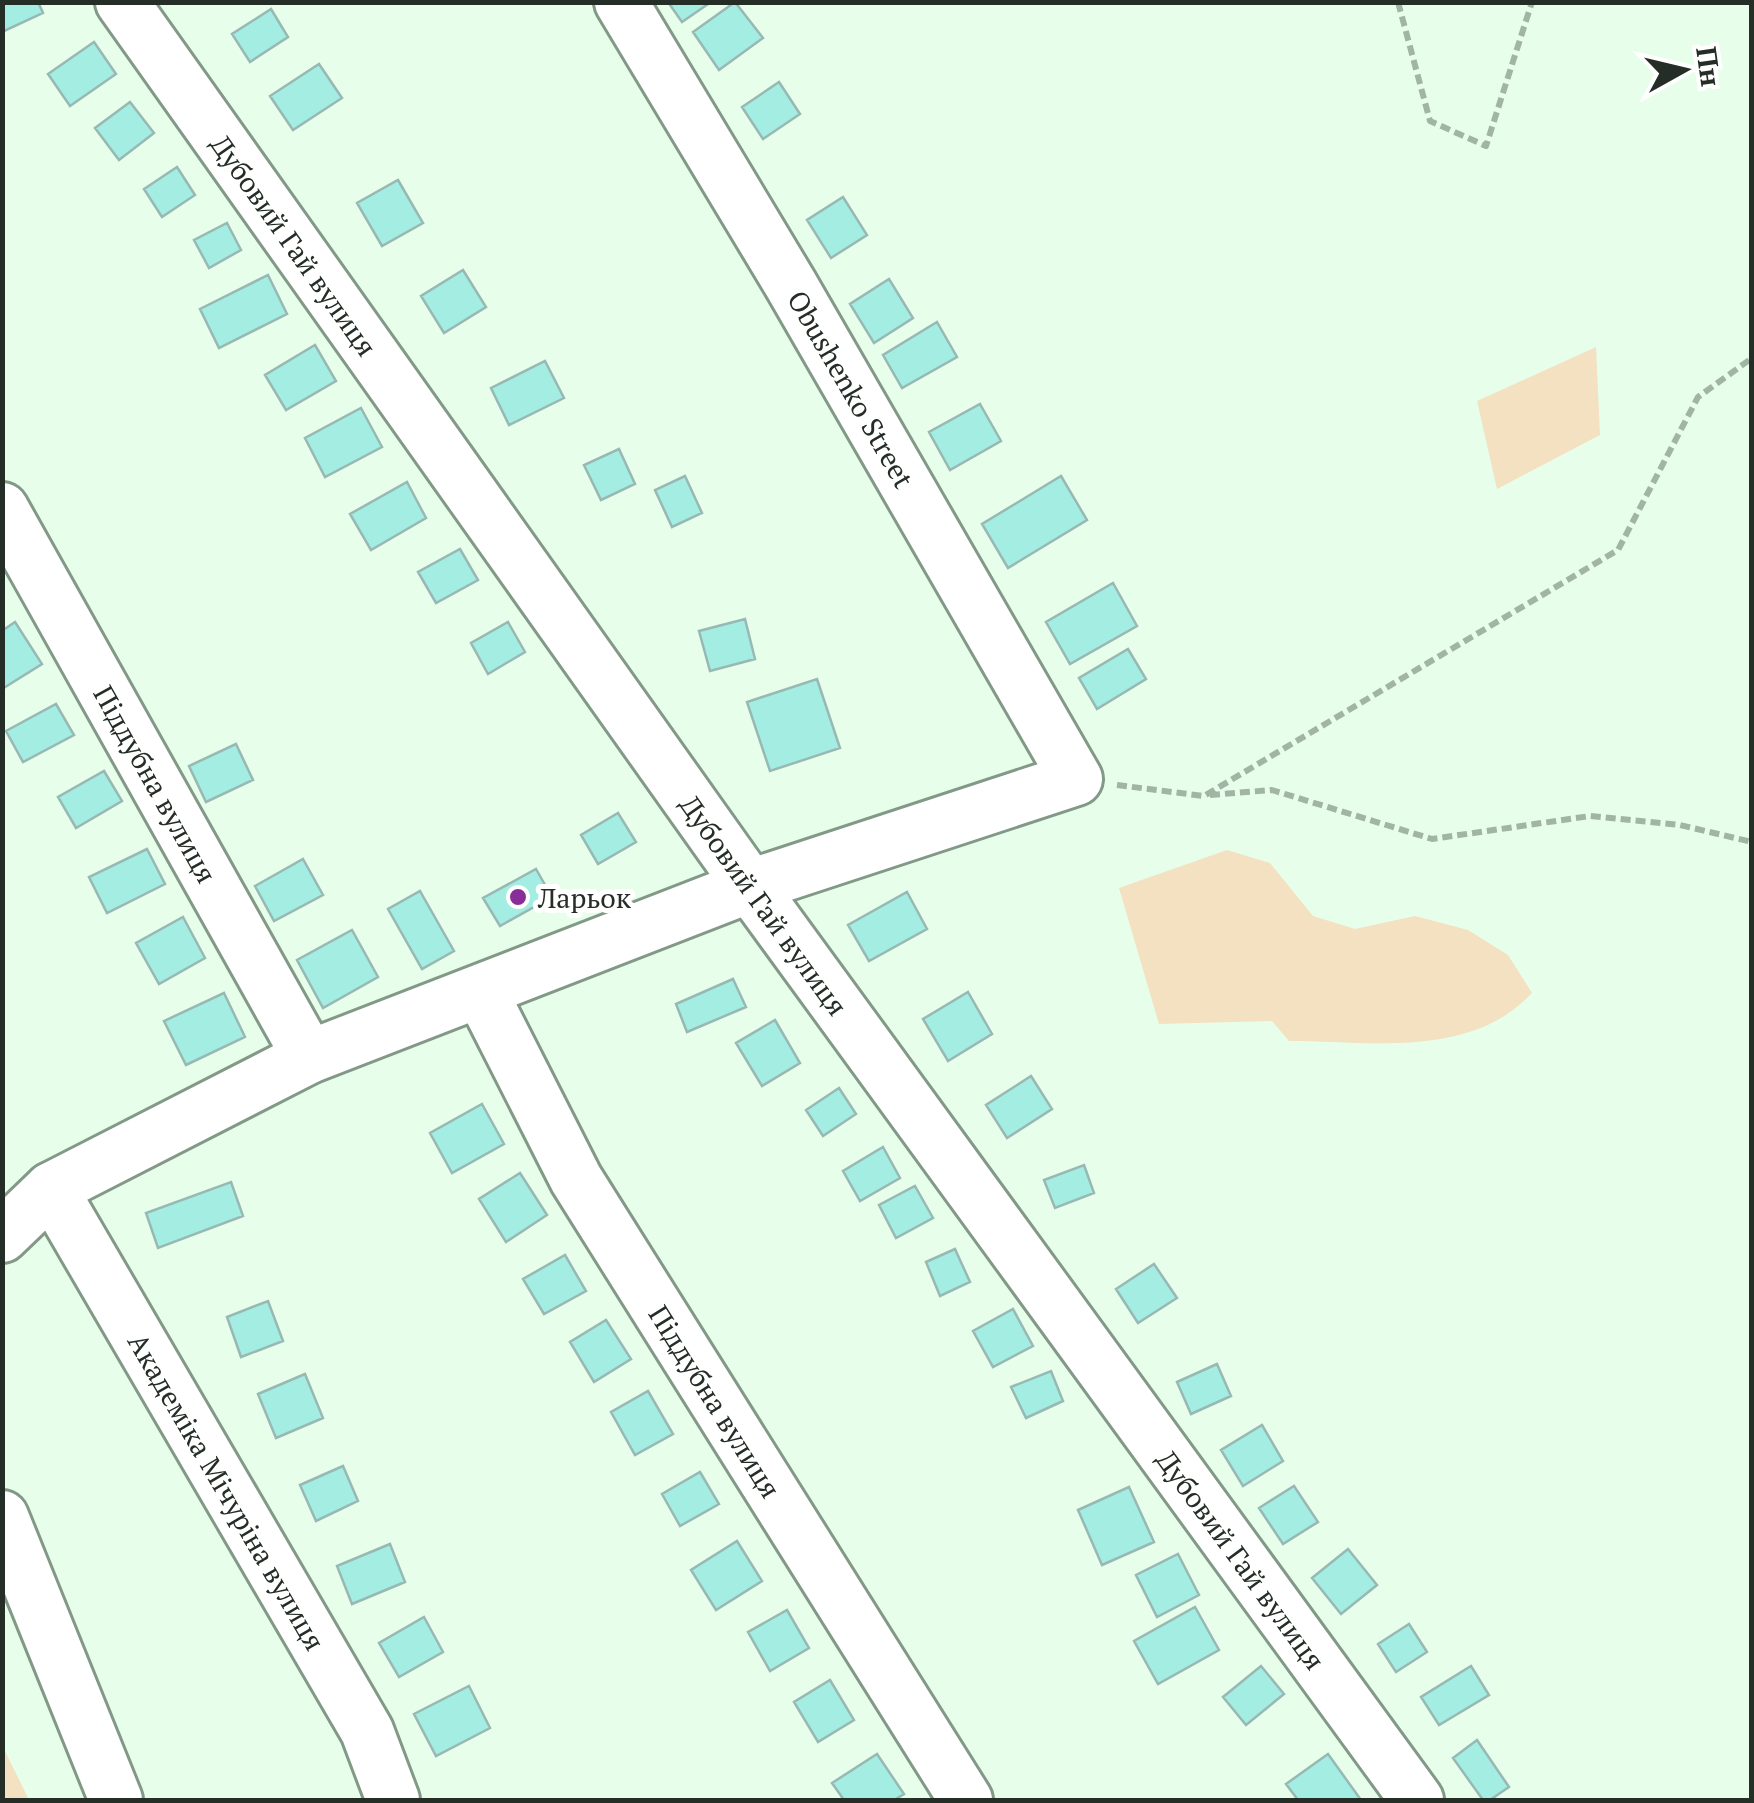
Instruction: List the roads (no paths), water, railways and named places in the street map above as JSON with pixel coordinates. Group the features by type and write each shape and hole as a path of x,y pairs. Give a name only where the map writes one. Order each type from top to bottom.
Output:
{"street":[{"name":"Дубовий Гай вулиця","path":"122,2 750,886 1417,1800"},
{"name":"Obushenko Street","path":"621,2 792,286 1076,780 750,886"},
{"name":"Піддубна вулиця","path":"2,508 309,1057"},
{"path":"2,1236 52,1189 309,1057 750,886"},
{"name":"Піддубна вулиця","path":"481,992 576,1179 966,1800"},
{"name":"Академіка Мічуріна вулиця","path":"52,1189 367,1732 393,1800"},
{"path":"2,1517 116,1800"}],"place":[{"name":"Ларьок","path":"518,897"}]}
